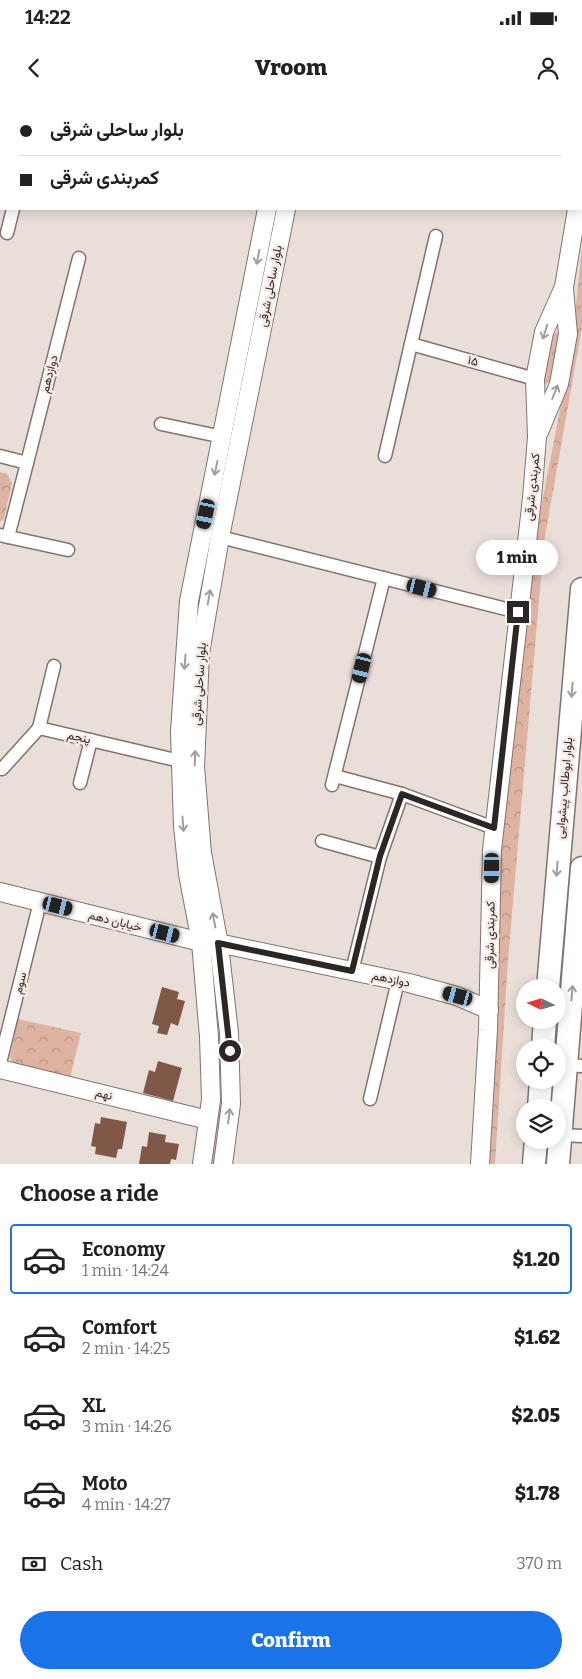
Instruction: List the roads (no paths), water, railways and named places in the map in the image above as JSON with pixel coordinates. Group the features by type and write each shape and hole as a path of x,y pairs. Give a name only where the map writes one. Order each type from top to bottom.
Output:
{"highway":[{"name":"بلوار ابوطالب پیشوایی","path":"549,979 582,589"},
{"path":"558,1164 571,1136 582,868"},
{"path":"534,1164 535,1149"}],"street":[{"path":"7,233 13,210"},
{"name":"بلوار ساحلی شرقی","path":"223,1164 230,1104 229,1033 209,943 188,874 182,826 180,761 189,601 267,210"},
{"name":"بلوار ساحلی شرقی","path":"202,1164 211,1100 209,943 195,767 200,653 220,537 286,210"},
{"name":"کمربندی شرقی","path":"537,437 558,384 568,334 564,287 577,210"},
{"path":"386,456 436,236"},
{"name":"دوازدهم","path":"4,536 27,463 78,258"},
{"name":"کمربندی شرقی","path":"480,1164 489,1010 494,828 537,437 535,379 544,332 564,287"},
{"name":"۱۵","path":"411,344 535,379"},
{"path":"161,424 223,437"},
{"path":"0,456 27,463"},
{"path":"202,533 518,612"},
{"path":"4,536 68,550"},
{"path":"384,578 334,781 402,794 494,828"},
{"path":"2,769 40,728 54,666"},
{"name":"پنجم","path":"40,728 180,761"},
{"path":"80,783 91,740"},
{"path":"352,971 380,856 402,794"},
{"path":"322,841 380,856"},
{"name":"خیابان دهم","path":"0,892 209,943"},
{"name":"سوم","path":"0,1064 40,902"},
{"name":"دوازدهم","path":"209,943 398,981 458,996 489,1010"},
{"path":"370,1099 398,981"},
{"name":"نهم","path":"0,1069 208,1120"}]}
